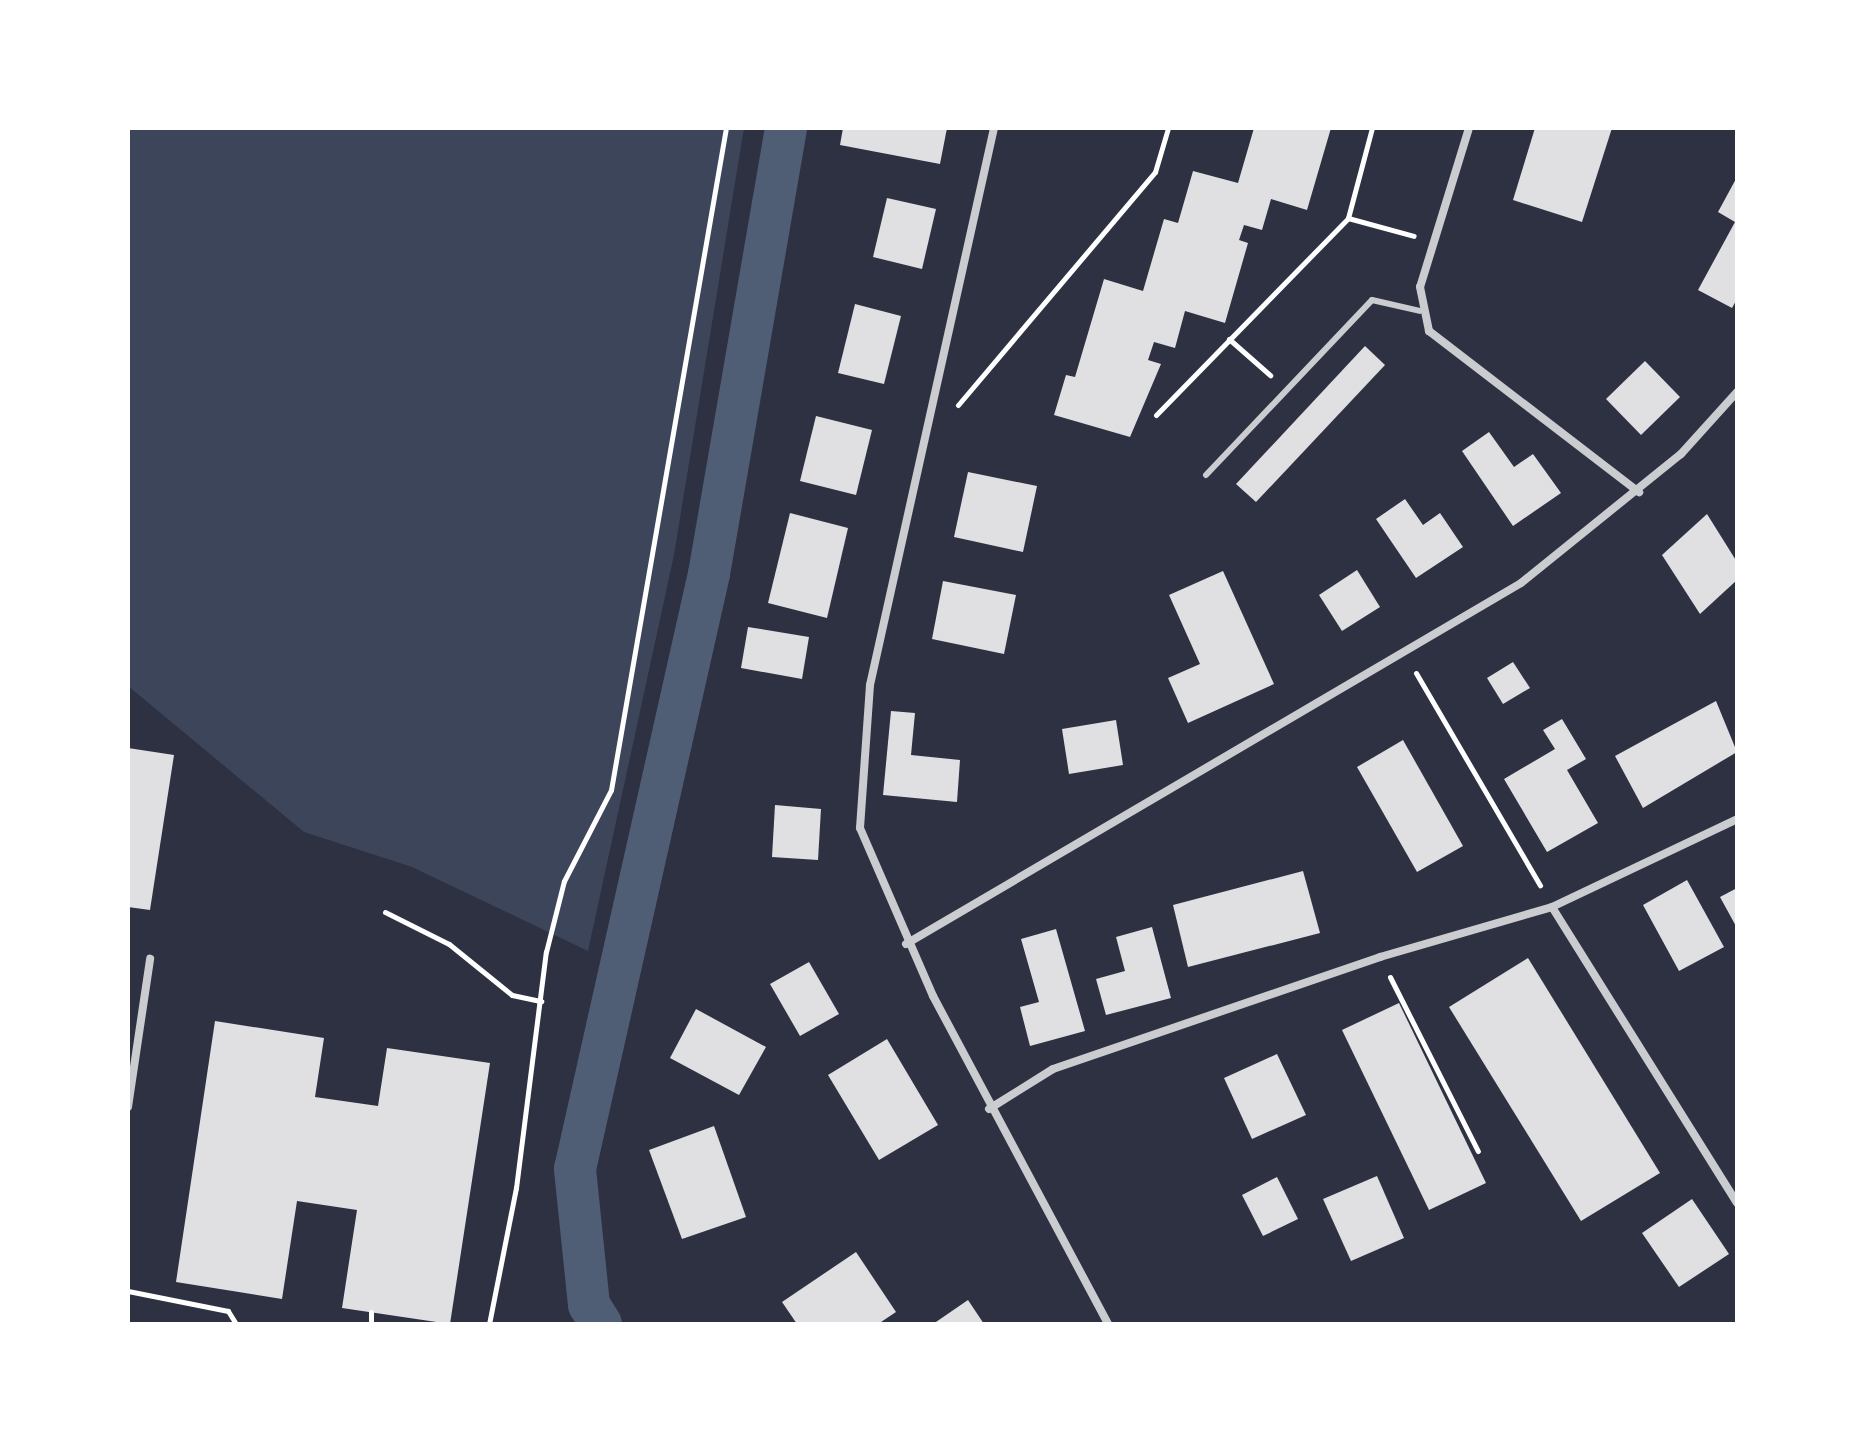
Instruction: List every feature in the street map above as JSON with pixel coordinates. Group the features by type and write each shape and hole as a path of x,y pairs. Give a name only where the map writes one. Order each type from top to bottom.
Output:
{"street":[{"path":"994,128 870,685 860,828 906,944 989,1109 1108,1324"},
{"path":"1469,128 1434,242 1420,311 1449,350 1639,492"},
{"path":"906,944 1406,655 1561,557 1639,492 1737,392"},
{"path":"989,1109 1053,1069 1380,957 1552,907 1737,819"},
{"path":"1552,907 1737,1203"},
{"path":"128,1107 150,959"}],"lane":[{"path":"1206,475 1284,387 1372,300 1420,311"}],"path":[{"path":"489,1324 541,1001 564,881 611,790 726,128"},
{"path":"953,411 1155,172 1168,128"},
{"path":"1156,415 1348,218 1372,128"},
{"path":"1348,218 1434,242"},
{"path":"1229,339 1284,387"},
{"path":"1406,655 1552,907"},
{"path":"385,912 449,944 512,995 541,1001"},
{"path":"1380,957 1478,1151"},
{"path":"128,1291 228,1311 236,1324"},
{"path":"371,1312 371,1324"}],"shaded area":[{"path":"128,128 744,128 674,555 588,951 412,867 304,832 128,686"}],"building":[{"path":"843,128 947,128 940,164 840,145"},
{"path":"1254,128 1331,128 1307,210 1271,199 1262,230 1244,225 1239,240 1248,243 1225,323 1185,311 1175,348 1154,342 1148,360 1161,364 1130,437 1054,415 1066,375 1075,377 1104,279 1143,291 1164,219 1178,223 1193,171 1238,183"},
{"path":"1535,128 1612,128 1582,222 1513,200"},
{"path":"1737,177 1737,299 1732,308 1698,290 1735,222 1718,212"},
{"path":"887,198 936,209 922,269 873,257"},
{"path":"855,304 901,316 884,384 838,373"},
{"path":"1365,346 1385,365 1256,502 1236,484"},
{"path":"1645,361 1680,397 1641,435 1606,399"},
{"path":"816,416 872,430 856,495 800,481"},
{"path":"1489,432 1514,467 1533,454 1561,493 1513,526 1462,451"},
{"path":"968,472 1037,486 1023,552 954,537"},
{"path":"1405,499 1423,525 1440,513 1463,547 1416,578 1376,519"},
{"path":"790,513 848,528 827,618 768,603"},
{"path":"1707,514 1737,562 1737,580 1700,614 1662,555"},
{"path":"1357,570 1380,607 1342,631 1319,595"},
{"path":"1223,571 1274,684 1188,723 1168,678 1200,664 1169,595"},
{"path":"943,581 1016,595 1004,654 932,639"},
{"path":"748,627 809,637 802,679 741,668"},
{"path":"1513,662 1530,688 1503,704 1487,678"},
{"path":"1716,701 1737,752 1643,808 1615,756"},
{"path":"891,711 915,713 911,755 960,760 957,802 883,795"},
{"path":"1562,719 1586,759 1567,770 1598,823 1547,852 1504,779 1555,749 1543,730"},
{"path":"1116,720 1123,765 1069,774 1062,729"},
{"path":"1403,740 1463,846 1417,872 1357,767"},
{"path":"128,748 174,755 150,910 128,907"},
{"path":"775,805 821,809 818,860 772,857"},
{"path":"1303,871 1320,933 1188,967 1173,905"},
{"path":"1687,880 1724,947 1679,971 1643,905"},
{"path":"1737,888 1737,928 1720,897"},
{"path":"1152,927 1171,998 1106,1015 1096,979 1125,971 1116,937"},
{"path":"1056,929 1085,1031 1030,1046 1020,1007 1039,1002 1021,939"},
{"path":"1528,958 1660,1173 1581,1221 1449,1007"},
{"path":"809,962 839,1014 800,1036 770,984"},
{"path":"1399,1003 1486,1183 1429,1210 1342,1030"},
{"path":"696,1009 766,1047 739,1095 670,1058"},
{"path":"215,1021 324,1038 315,1097 378,1106 387,1048 490,1063 450,1324 342,1308 357,1210 297,1201 282,1299 176,1282"},
{"path":"887,1039 938,1125 879,1160 828,1075"},
{"path":"1277,1054 1306,1115 1252,1139 1224,1078"},
{"path":"714,1126 746,1217 682,1239 649,1150"},
{"path":"1377,1176 1404,1238 1351,1261 1323,1199"},
{"path":"1277,1177 1298,1219 1263,1236 1242,1195"},
{"path":"1692,1199 1729,1254 1679,1287 1642,1233"},
{"path":"856,1252 896,1312 878,1324 797,1324 782,1302"},
{"path":"968,1300 984,1324 933,1324"}],"waterway":[{"path":"601,1324 589,1305 575,1169 709,574 786,128"}]}
